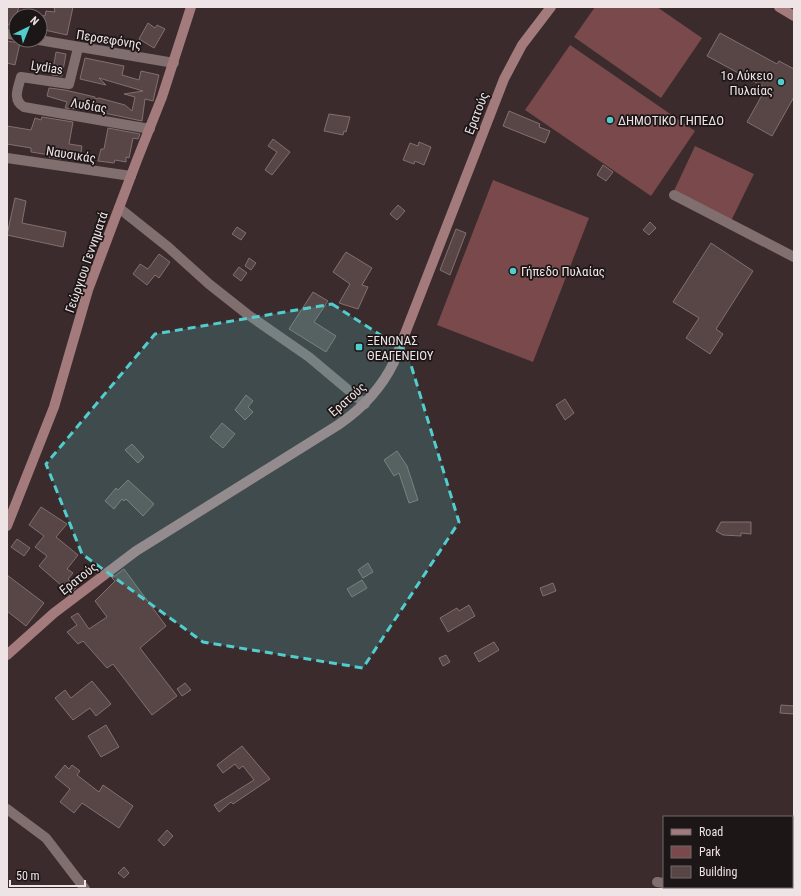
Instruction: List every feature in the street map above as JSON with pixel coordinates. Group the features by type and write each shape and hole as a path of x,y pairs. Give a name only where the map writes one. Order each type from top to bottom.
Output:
{"street":[{"name":"Γεώργιου Γεννηματά","path":"7,526 54,407 88,290 150,129 174,63 191,7"},
{"name":"Ερατούς","path":"7,655 54,613 136,551 338,425 364,404 382,383 394,362 504,79 522,45 551,7"},
{"path":"779,7 794,16"},
{"name":"Περσεφόνης","path":"48,42 174,63"},
{"name":"Lydias","path":"24,107 19,103 16,96 22,76 69,84 78,48"},
{"name":"Λυδίας","path":"24,107 150,129"},
{"name":"Ναυσικάς","path":"7,158 131,176"},
{"path":"674,195 794,257"},
{"path":"119,208 168,247 209,284 247,314 309,357 364,404"},
{"path":"7,809 46,838 85,889"}],"highlighted area":[{"path":"332,304 407,352 459,522 363,668 203,642 82,554 46,464 155,334"}],"green space":[{"name":"ΔΗΜΟΤΙΚΟ ΓΗΠΕΔΟ","path":"595,7 657,7 702,38 661,98 574,37"},
{"name":"ΔΗΜΟΤΙΚΟ ΓΗΠΕΔΟ","path":"570,45 695,131 651,196 525,110"},
{"path":"695,146 754,174 731,221 673,193"},
{"name":"Γήπεδο Πυλαίας","path":"493,180 589,218 533,362 437,325"}],"building":[{"path":"7,7 19,7 8,8 7,24"},
{"path":"54,7 73,7 67,35 48,31 48,11 55,12"},
{"path":"148,23 155,28 157,25 165,29 154,48 139,39"},
{"name":"1ο Λύκειο Πυλαίας","path":"720,33 777,64 779,61 794,69 794,97 772,136 747,122 766,88 707,56"},
{"path":"7,41 8,48 19,48 15,65 7,63"},
{"path":"56,52 66,54 62,76 52,75"},
{"path":"85,58 124,66 122,75 139,80 141,71 159,75 153,101 145,99 142,121 90,110 65,108 67,102 47,96 49,88 65,90 95,97 95,99 99,98 125,105 132,111 135,97 124,94 143,91 99,78 106,85 80,79"},
{"path":"509,111 540,124 539,127 550,131 545,143 503,126"},
{"path":"329,114 350,117 346,132 344,131 343,135 324,131"},
{"path":"42,117 73,122 69,144 82,146 80,159 62,156 61,159 49,157 50,155 31,152 31,148 7,144 7,126 31,130 35,118 41,120"},
{"path":"108,128 140,134 138,139 133,138 129,158 126,157 126,162 115,160 114,163 98,161 101,149 104,149"},
{"path":"273,139 290,152 272,175 265,170 277,152 268,146"},
{"path":"419,142 431,147 424,165 415,161 414,164 403,160 410,143 418,146"},
{"path":"603,165 613,172 606,181 597,175"},
{"path":"15,198 26,201 22,223 66,232 63,247 7,235"},
{"path":"398,205 405,211 397,220 390,214"},
{"path":"650,222 656,228 649,235 643,230"},
{"path":"237,227 246,233 241,240 232,234"},
{"path":"456,229 466,233 450,275 440,270"},
{"path":"711,243 753,271 716,329 723,334 710,354 686,338 699,318 673,302"},
{"path":"346,252 372,268 362,285 368,287 358,309 339,303 350,284 333,272"},
{"path":"159,254 170,262 159,278 155,275 147,285 133,274 140,264 148,269"},
{"path":"249,258 256,263 251,270 245,266"},
{"path":"239,267 247,273 241,281 233,275"},
{"path":"313,292 328,301 314,322 336,336 326,352 289,329"},
{"path":"246,395 253,401 248,407 253,412 245,420 235,410"},
{"path":"565,399 574,413 565,420 556,405"},
{"path":"222,423 235,434 223,448 210,437"},
{"path":"132,444 144,457 138,463 125,450"},
{"path":"397,451 407,466 418,500 409,503 399,473 394,476 384,460"},
{"path":"128,480 154,504 143,516 126,499 124,501 122,499 114,509 105,501 116,488 118,490"},
{"path":"41,507 67,524 56,537 78,555 67,569 73,573 68,579 77,587 70,593 39,566 47,556 35,547 44,536 29,525"},
{"path":"721,522 751,522 751,534 741,533 741,536 723,535 716,531"},
{"path":"17,539 30,548 24,556 11,547"},
{"path":"368,563 373,572 363,578 358,570"},
{"path":"124,569 166,626 140,648 177,696 152,715 113,664 107,668 83,641 78,644 67,632 77,625 71,617 78,613 89,629 107,617 95,601 115,581 112,578"},
{"path":"7,575 44,603 26,626 7,611"},
{"path":"362,580 367,588 352,597 347,589"},
{"path":"553,583 556,591 543,596 540,588"},
{"path":"469,605 475,616 448,632 440,618 457,608 459,611"},
{"path":"494,642 499,650 479,662 474,653"},
{"path":"446,655 450,662 443,666 439,658"},
{"path":"92,681 111,704 96,716 90,708 73,720 55,698 65,690 71,698"},
{"path":"185,683 191,690 182,696 177,689"},
{"path":"781,705 794,706 794,714 780,713"},
{"path":"106,725 119,747 101,757 88,736"},
{"path":"242,746 270,779 233,804 231,802 219,812 214,805 254,780 243,766 239,769 235,764 223,773 217,765"},
{"path":"65,765 69,769 72,765 80,771 77,775 99,792 103,785 133,806 119,828 82,803 74,813 60,802 70,789 55,777"},
{"path":"167,830 173,836 164,846 158,840"},
{"path":"124,867 129,873 124,878 118,873"}],"place":[{"name":"1ο Λύκειο Πυλαίας","path":"781,82"},
{"name":"ΔΗΜΟΤΙΚΟ ΓΗΠΕΔΟ","path":"610,120"},
{"name":"Γήπεδο Πυλαίας","path":"513,271"},
{"name":"ΞΕΝΩΝΑΣ ΘΕΑΓΕΝΕΙΟΥ","path":"359,347"}]}
